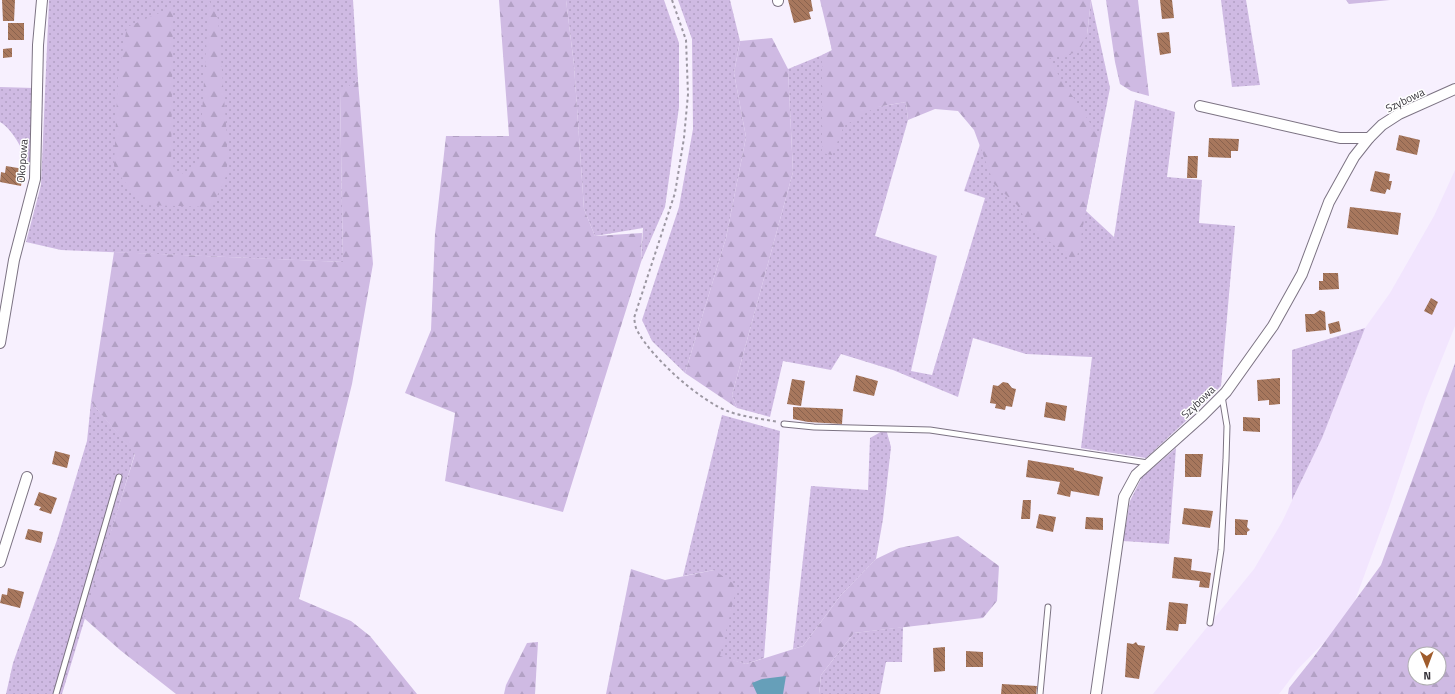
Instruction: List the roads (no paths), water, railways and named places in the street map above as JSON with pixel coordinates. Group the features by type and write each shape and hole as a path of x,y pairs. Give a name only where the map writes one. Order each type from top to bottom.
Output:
{"street":[{"name":"Okopowa","path":"0,343 14,260 35,179 38,45 42,0"},
{"name":"Szybowa","path":"1096,694 1124,497 1136,475 1202,416 1222,395 1273,326 1302,274 1329,202 1354,157 1369,138 1382,125 1399,114 1455,89"},
{"path":"1200,106 1340,138 1369,138"},
{"path":"0,562 27,477"}],"lane":[{"path":"1210,623 1221,550 1225,482 1227,426 1222,395"},
{"path":"784,424 814,427 930,430 1148,463"},
{"path":"56,694 119,476"},
{"path":"1040,694 1048,607"}],"water":[{"path":"786,676 783,694 757,694 752,683 762,679"}]}
